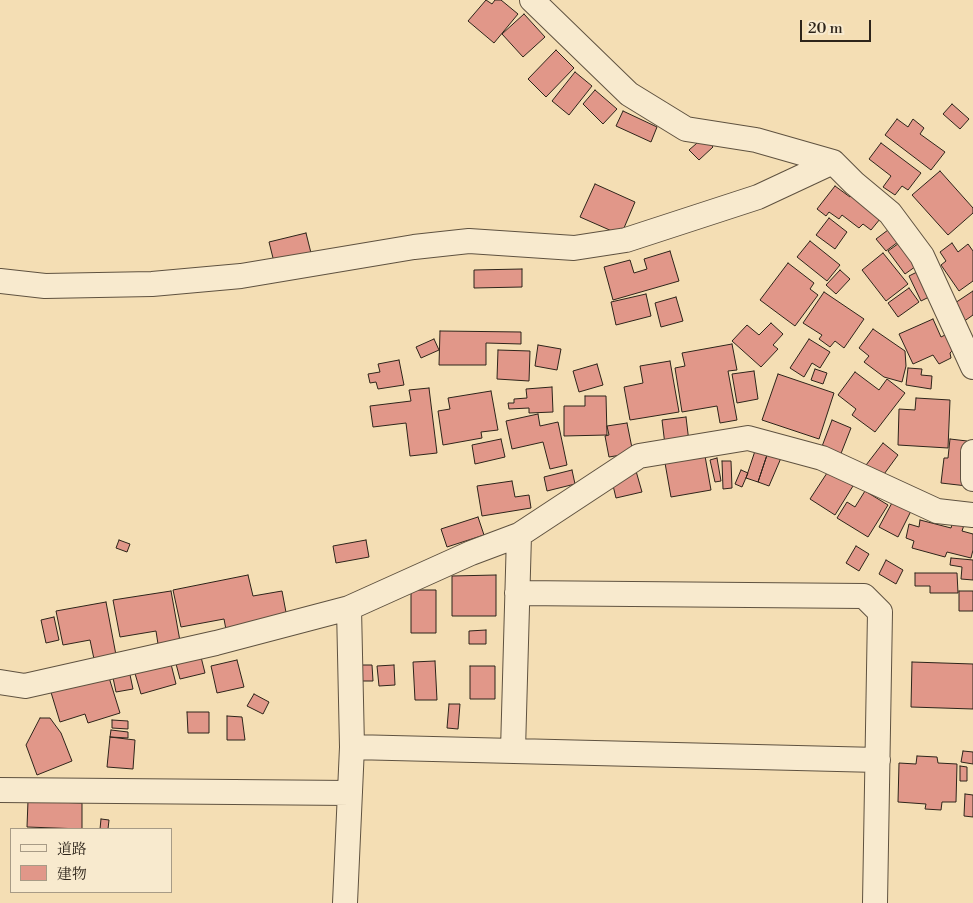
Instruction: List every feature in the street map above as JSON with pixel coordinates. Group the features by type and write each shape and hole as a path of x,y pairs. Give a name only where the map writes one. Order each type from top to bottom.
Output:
{"street":[{"path":"532,0 629,94 686,129 756,140 834,162 854,183 890,214 922,256 973,367"},
{"path":"0,280 45,286 152,284 241,276 414,247 469,241 574,248 626,240 758,197 834,162"},
{"path":"0,682 25,686 216,643 349,608 471,553 518,535 640,456 748,438 822,458 937,511 973,515"},
{"path":"973,452 973,479"},
{"path":"513,750 518,535"},
{"path":"517,593 864,596 880,612 876,903"},
{"path":"345,903 352,747 349,608"},
{"path":"352,747 878,760"},
{"path":"0,790 350,794"}],"building":[{"path":"486,0 492,4 495,0 501,0 518,14 494,43 468,21"},
{"path":"524,14 545,37 523,57 502,34"},
{"path":"556,50 574,68 546,97 528,79"},
{"path":"575,72 592,86 569,115 552,101"},
{"path":"595,90 617,109 603,124 583,104"},
{"path":"952,104 969,119 960,129 943,114"},
{"path":"623,111 657,127 651,142 616,126"},
{"path":"897,119 908,127 913,119 924,128 920,134 945,152 931,170 885,135"},
{"path":"704,137 713,147 699,160 689,150"},
{"path":"881,143 921,173 908,190 902,186 895,195 883,187 891,176 869,159"},
{"path":"940,171 973,208 973,213 948,235 912,195"},
{"path":"595,184 635,202 621,235 580,217"},
{"path":"835,186 850,197 854,193 880,219 871,230 863,224 859,228 842,215 839,219 829,212 826,216 817,209"},
{"path":"829,218 847,232 835,249 816,235"},
{"path":"892,227 902,239 886,251 876,239"},
{"path":"306,233 311,253 274,262 269,242"},
{"path":"810,241 840,265 827,281 797,257"},
{"path":"902,241 919,264 905,274 888,251"},
{"path":"952,243 958,252 968,244 973,251 973,281 959,291 941,265 946,261 940,252"},
{"path":"670,251 679,281 613,300 604,267 630,260 634,273 647,269 644,259"},
{"path":"883,253 908,284 886,301 862,270"},
{"path":"788,263 814,283 810,289 818,295 795,326 760,300"},
{"path":"522,269 522,287 474,288 474,270"},
{"path":"840,270 850,279 836,294 826,285"},
{"path":"921,270 933,295 921,301 909,276"},
{"path":"909,288 919,302 898,317 888,303"},
{"path":"973,291 973,315 963,322 952,305"},
{"path":"824,292 864,319 844,348 835,341 830,347 819,339 822,335 803,323"},
{"path":"646,294 651,316 616,325 611,302"},
{"path":"676,297 683,321 661,327 655,303"},
{"path":"933,319 941,337 947,334 954,349 950,353 951,358 939,364 933,355 913,364 899,334"},
{"path":"771,323 783,334 773,345 778,349 761,367 732,341 747,325 759,335"},
{"path":"873,329 905,351 906,366 902,382 884,377 864,362 869,356 859,348"},
{"path":"440,331 521,332 521,344 486,343 486,365 439,365"},
{"path":"434,339 439,350 421,358 416,347"},
{"path":"809,339 830,352 820,368 812,363 804,377 790,368"},
{"path":"732,344 737,370 728,371 737,420 720,423 717,406 682,412 675,368 685,366 682,353"},
{"path":"538,345 561,349 557,370 535,366"},
{"path":"498,350 530,351 529,381 497,379"},
{"path":"399,360 404,385 378,389 376,382 370,383 368,374 380,372 378,364"},
{"path":"670,361 679,412 630,420 624,387 643,383 640,366"},
{"path":"597,364 603,385 579,392 573,371"},
{"path":"908,368 922,369 921,375 932,376 931,389 906,385"},
{"path":"815,369 827,373 823,384 811,380"},
{"path":"754,371 758,399 737,403 732,374"},
{"path":"855,372 879,390 887,379 905,393 875,432 852,415 856,409 838,395"},
{"path":"778,374 834,393 819,439 762,420"},
{"path":"552,387 553,412 529,413 529,408 509,409 508,403 514,403 514,399 527,398 526,389"},
{"path":"429,388 437,453 410,456 406,423 373,427 370,406 411,401 409,390"},
{"path":"491,391 498,430 481,432 482,438 443,445 438,411 450,409 448,398"},
{"path":"585,396 606,396 607,435 564,436 564,406 585,406"},
{"path":"916,398 950,400 948,448 898,445 899,409 915,410"},
{"path":"538,414 540,426 558,422 567,465 550,469 543,442 512,449 506,421"},
{"path":"686,417 689,442 665,445 662,420"},
{"path":"832,420 851,428 840,456 821,449"},
{"path":"627,423 633,453 609,457 605,436 609,435 607,426"},
{"path":"501,439 505,457 475,464 472,445"},
{"path":"950,439 967,441 964,461 967,486 941,483 944,458 948,458"},
{"path":"883,443 898,455 879,481 863,469"},
{"path":"755,451 767,455 758,482 746,478"},
{"path":"767,455 781,458 769,486 758,482"},
{"path":"705,456 711,490 671,497 665,463"},
{"path":"717,458 721,481 715,482 710,460"},
{"path":"722,461 731,461 732,488 723,489"},
{"path":"572,470 575,484 547,491 544,477"},
{"path":"741,470 748,473 742,487 735,484"},
{"path":"829,470 853,486 835,515 810,499"},
{"path":"636,471 642,492 616,498 611,477"},
{"path":"512,481 515,497 529,495 531,508 482,516 477,486"},
{"path":"865,491 888,505 868,537 837,518 847,502 855,507"},
{"path":"893,501 911,511 898,537 879,527"},
{"path":"478,517 484,535 447,547 441,529"},
{"path":"920,520 951,528 953,521 964,525 962,531 973,534 971,558 947,552 945,557 912,548 914,541 906,538 909,524 919,527"},
{"path":"119,540 130,544 127,552 116,548"},
{"path":"366,540 369,557 336,563 333,546"},
{"path":"856,546 869,554 859,571 846,563"},
{"path":"951,558 973,560 973,580 961,579 962,567 950,565"},
{"path":"886,560 903,570 896,584 879,574"},
{"path":"915,573 957,573 958,593 930,593 930,586 915,586"},
{"path":"248,575 253,596 282,591 288,623 227,635 224,619 181,627 173,590"},
{"path":"496,575 496,616 452,616 452,576"},
{"path":"411,590 436,590 436,633 411,633"},
{"path":"171,591 180,641 158,644 156,631 120,637 113,600"},
{"path":"959,591 973,591 973,611 959,611"},
{"path":"106,602 116,655 94,659 90,640 63,645 56,611"},
{"path":"54,617 59,640 46,643 41,620"},
{"path":"486,630 486,644 469,644 469,631"},
{"path":"200,653 205,673 180,679 175,660"},
{"path":"170,660 176,684 141,694 134,670"},
{"path":"237,660 244,687 217,693 211,666"},
{"path":"435,661 437,700 415,700 413,662"},
{"path":"912,662 973,664 973,709 911,707"},
{"path":"362,665 372,665 373,681 362,681"},
{"path":"394,665 395,685 379,686 377,666"},
{"path":"470,666 495,666 495,699 470,699"},
{"path":"129,670 133,689 116,692 112,673"},
{"path":"107,671 120,713 88,723 85,714 60,722 50,689"},
{"path":"254,694 269,702 263,714 247,706"},
{"path":"449,704 460,704 458,729 447,728"},
{"path":"187,712 209,712 209,733 188,733"},
{"path":"227,716 242,717 245,740 227,740"},
{"path":"40,718 50,718 61,733 72,761 37,775 26,745"},
{"path":"112,720 128,721 128,729 112,728"},
{"path":"111,730 128,732 128,738 110,737"},
{"path":"110,737 135,740 133,769 107,767"},
{"path":"963,751 973,752 973,764 961,762"},
{"path":"917,756 937,757 938,763 957,764 956,802 942,802 941,810 925,809 926,804 898,802 899,763 916,764"},
{"path":"960,766 967,767 967,781 960,781"},
{"path":"965,794 973,795 973,817 964,816"},
{"path":"28,801 82,803 82,828 27,827"},
{"path":"101,819 109,820 108,828 100,828"}]}
